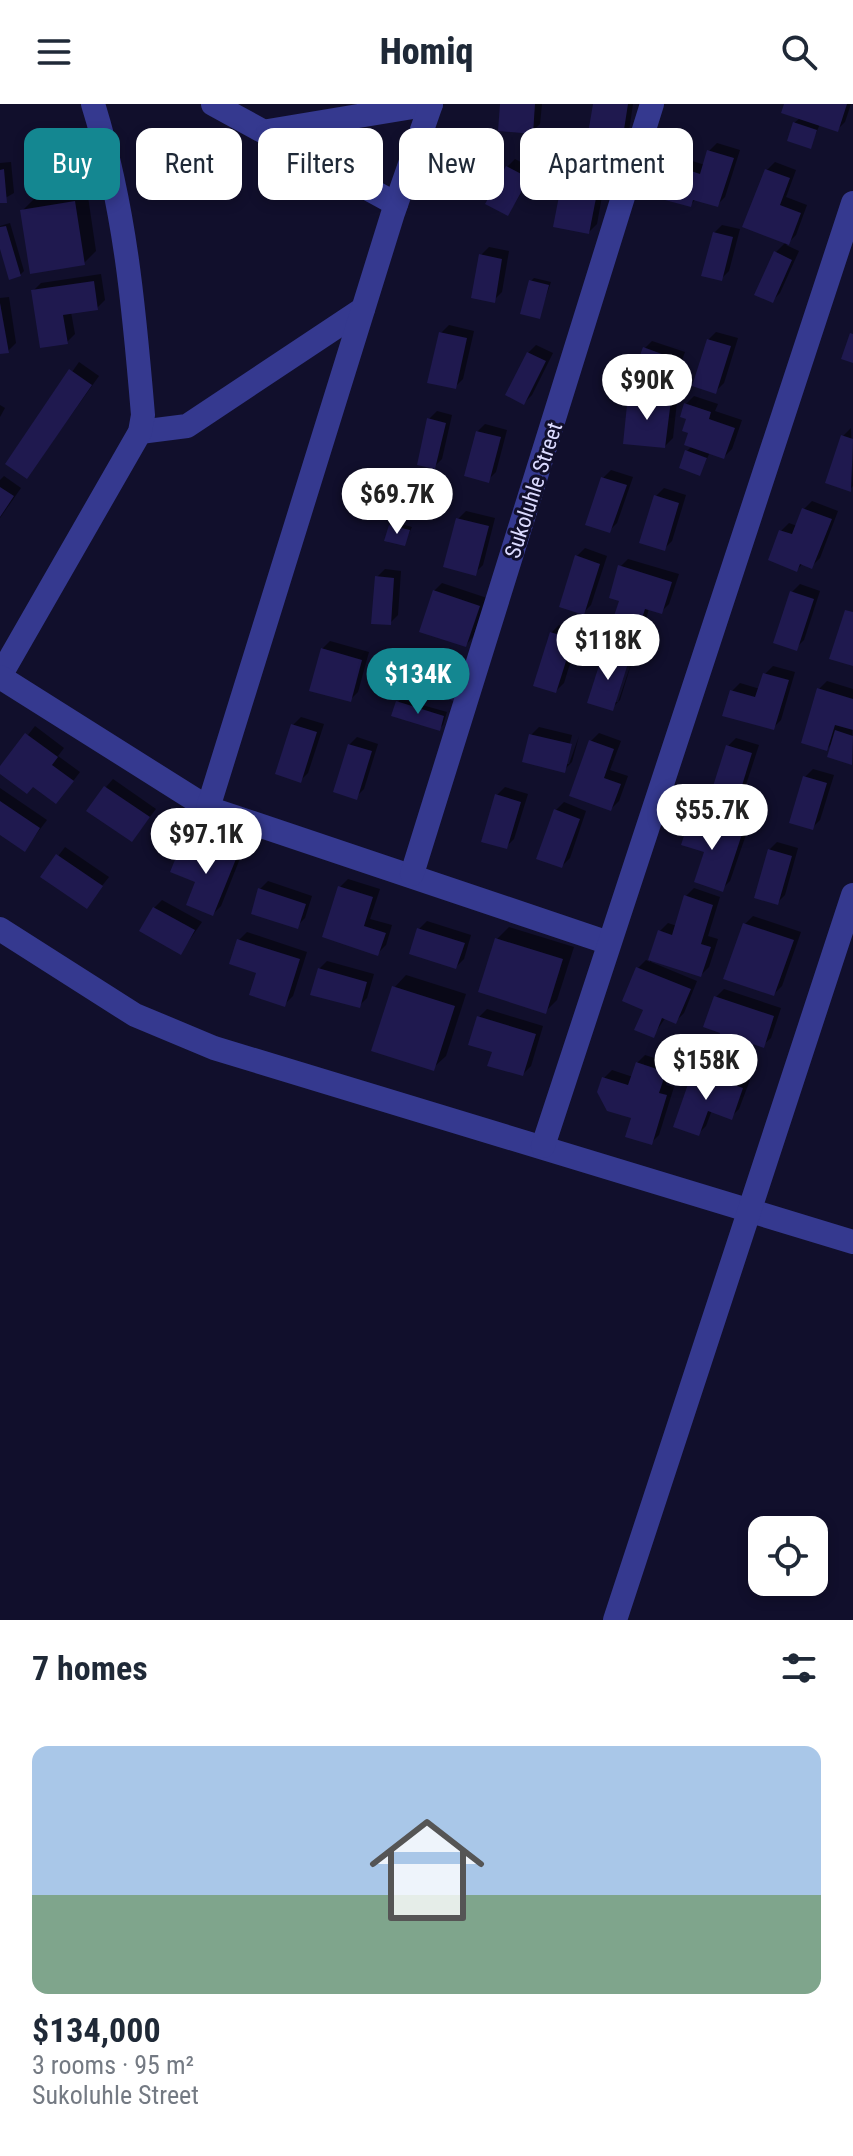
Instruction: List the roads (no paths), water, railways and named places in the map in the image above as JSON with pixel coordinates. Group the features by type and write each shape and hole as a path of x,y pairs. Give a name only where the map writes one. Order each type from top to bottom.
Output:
{"street":[{"path":"93,104 114,172 128,252 143,415 140,432 0,676 208,808 412,874 609,943"},
{"path":"213,104 262,128"},
{"path":"208,808 396,204 431,104 286,128"},
{"name":"Sukoluhle Street","path":"412,874 652,104"},
{"path":"383,197 396,204"},
{"path":"543,1146 853,203"},
{"path":"140,432 187,426 363,309"},
{"path":"615,1620 752,1212 853,895"},
{"path":"0,929 135,1015 214,1048 853,1242"}]}
